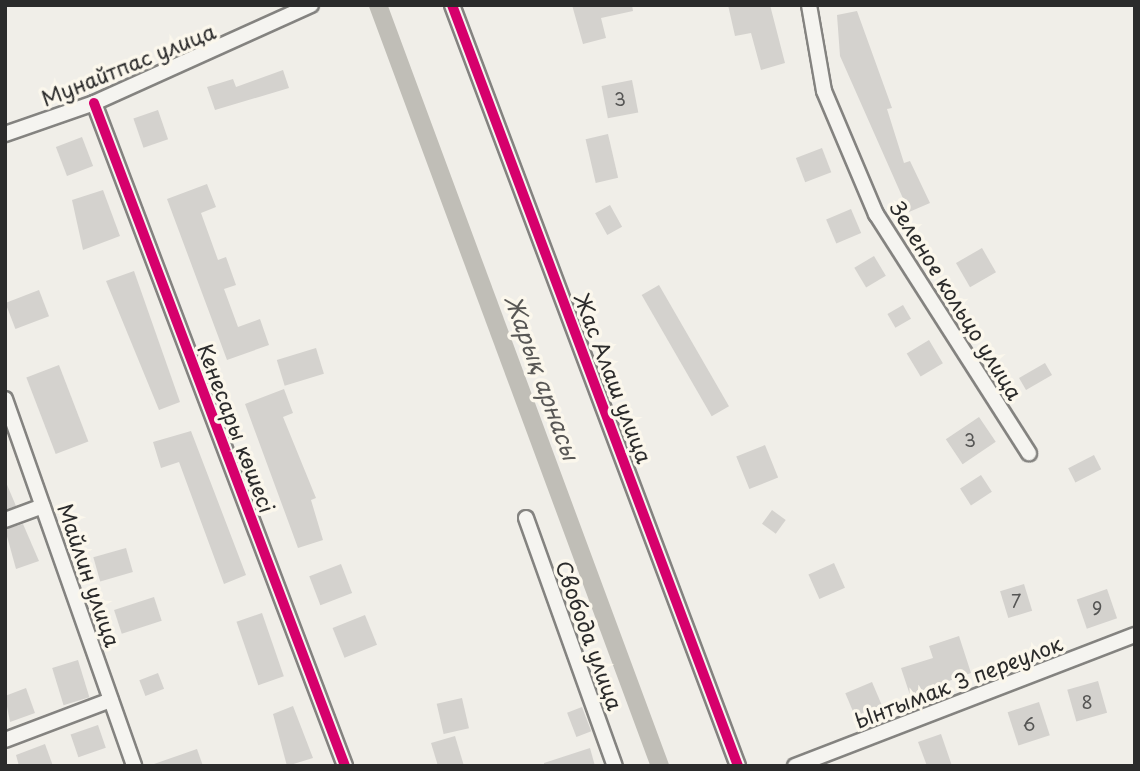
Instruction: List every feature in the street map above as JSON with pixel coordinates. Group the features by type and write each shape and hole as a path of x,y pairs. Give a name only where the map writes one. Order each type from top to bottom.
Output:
{"street":[{"name":"Жас Алаш улица","path":"452,5 738,766"},
{"name":"Зеленое кольцо улица","path":"809,5 824,91 876,214 1030,453"},
{"name":"Мунайтпас улица","path":"5,134 94,103 307,9"},
{"name":"Кенесары көшесі","path":"94,103 345,766"},
{"name":"Майлин улица","path":"5,399 135,766"},
{"path":"5,520 43,506"},
{"name":"Свобода улица","path":"526,518 615,766"},
{"name":"Ынтымак 3 переулок","path":"796,766 1135,635"},
{"path":"5,740 111,700"}],"building":[{"path":"572,5 632,5 633,11 601,18 606,38 583,44"},
{"path":"728,5 770,5 785,63 761,70 751,33 735,36"},
{"path":"857,11 892,108 887,109 904,163 910,161 930,203 909,212 840,56 837,15"},
{"path":"283,70 289,88 215,110 207,87 233,79 236,87"},
{"path":"632,80 638,112 608,118 602,86"},
{"path":"158,110 168,139 144,148 133,118"},
{"path":"608,134 618,178 596,183 586,139"},
{"path":"82,137 93,166 67,176 56,147"},
{"path":"822,148 831,172 805,182 796,158"},
{"path":"207,184 216,207 201,213 218,260 226,257 236,285 224,289 238,327 260,319 269,345 227,360 167,199"},
{"path":"103,190 120,236 83,250 72,200"},
{"path":"610,205 622,227 607,235 595,213"},
{"path":"851,209 861,233 836,243 826,220"},
{"path":"982,248 996,272 970,287 956,263"},
{"path":"874,256 886,276 866,288 854,268"},
{"path":"134,271 180,402 159,410 106,281"},
{"path":"659,285 729,406 712,416 642,295"},
{"path":"39,290 49,316 15,329 5,303"},
{"path":"903,305 911,319 895,328 887,314"},
{"path":"929,340 943,363 921,377 907,353"},
{"path":"316,348 324,374 285,386 277,360"},
{"path":"1045,363 1052,375 1026,390 1019,378"},
{"path":"59,365 88,442 56,454 26,378"},
{"path":"284,389 293,413 283,417 316,498 311,500 323,540 298,548 245,404"},
{"path":"979,417 996,442 963,464 946,439"},
{"path":"191,431 246,575 224,584 179,462 161,468 153,442"},
{"path":"765,445 778,477 749,489 736,457"},
{"path":"1094,455 1101,469 1075,482 1068,468"},
{"path":"981,475 992,492 971,505 960,489"},
{"path":"5,480 16,506 5,510"},
{"path":"772,510 786,520 776,534 762,524"},
{"path":"23,524 39,561 16,569 5,529"},
{"path":"126,548 133,572 100,581 93,557"},
{"path":"834,563 845,588 819,599 808,574"},
{"path":"341,564 352,593 320,605 309,576"},
{"path":"1024,584 1032,611 1008,618 1000,591"},
{"path":"1107,589 1117,618 1087,629 1077,599"},
{"path":"154,597 162,621 122,634 114,610"},
{"path":"262,613 284,676 258,685 236,622"},
{"path":"365,615 377,645 345,658 333,628"},
{"path":"959,636 971,673 910,695 901,668 933,658 929,646"},
{"path":"78,660 89,697 64,705 52,668"},
{"path":"158,673 164,689 145,696 139,680"},
{"path":"1098,681 1107,713 1076,722 1067,690"},
{"path":"872,682 882,705 855,716 845,693"},
{"path":"26,688 35,713 10,722 5,696"},
{"path":"462,698 469,728 444,734 437,704"},
{"path":"1039,702 1050,735 1018,745 1008,712"},
{"path":"293,706 313,758 287,766 273,714"},
{"path":"582,707 591,731 576,737 567,713"},
{"path":"98,725 106,748 78,757 71,734"},
{"path":"941,734 952,766 927,766 918,742"},
{"path":"455,736 464,766 438,766 431,743"},
{"path":"45,744 53,766 19,766 16,755"},
{"path":"590,748 595,766 544,766 544,763"},
{"path":"197,749 203,766 154,764"}],"waterway":[{"name":"Жарық арнасы","path":"378,5 660,766"}],"cycle path":[{"path":"452,5 738,766"},
{"path":"94,103 345,766"}]}
